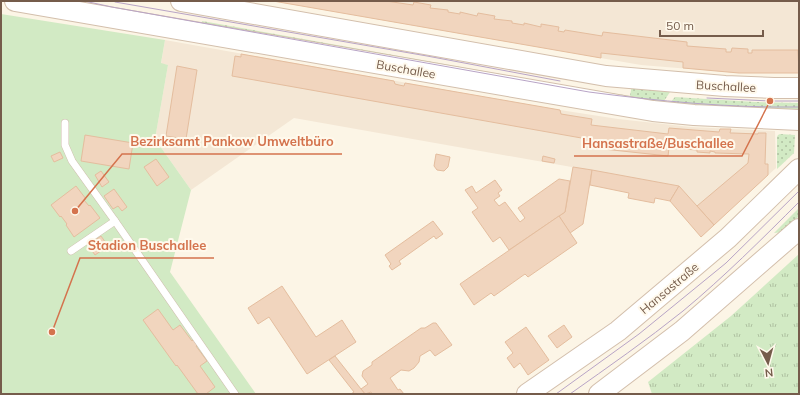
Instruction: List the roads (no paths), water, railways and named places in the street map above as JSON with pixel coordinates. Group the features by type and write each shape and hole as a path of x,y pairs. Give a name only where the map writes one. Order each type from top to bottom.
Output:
{"main road":[{"name":"Buschallee","path":"15,1 652,111 694,115 799,120"},
{"name":"Buschallee","path":"187,2 606,76 725,86 799,88"},
{"name":"Hansastraße","path":"528,394 628,322 728,238 799,169"},
{"path":"599,394 682,331 799,230"}],"lane":[{"path":"65,123 64,144 72,161 235,394"},
{"path":"71,251 115,221"}],"tram line":[{"path":"84,1 589,92 694,103 799,107"},
{"path":"115,2 427,56 560,81"},
{"path":"707,98 799,101"},
{"path":"556,394 639,334 726,263 799,191"},
{"path":"570,394 683,311 757,244 799,202"}],"place":[{"name":"Hansastraße/Buschallee","path":"770,101"},
{"name":"Bezirksamt Pankow Umweltbüro","path":"75,211"},
{"name":"Stadion Buschallee","path":"52,332"}]}
